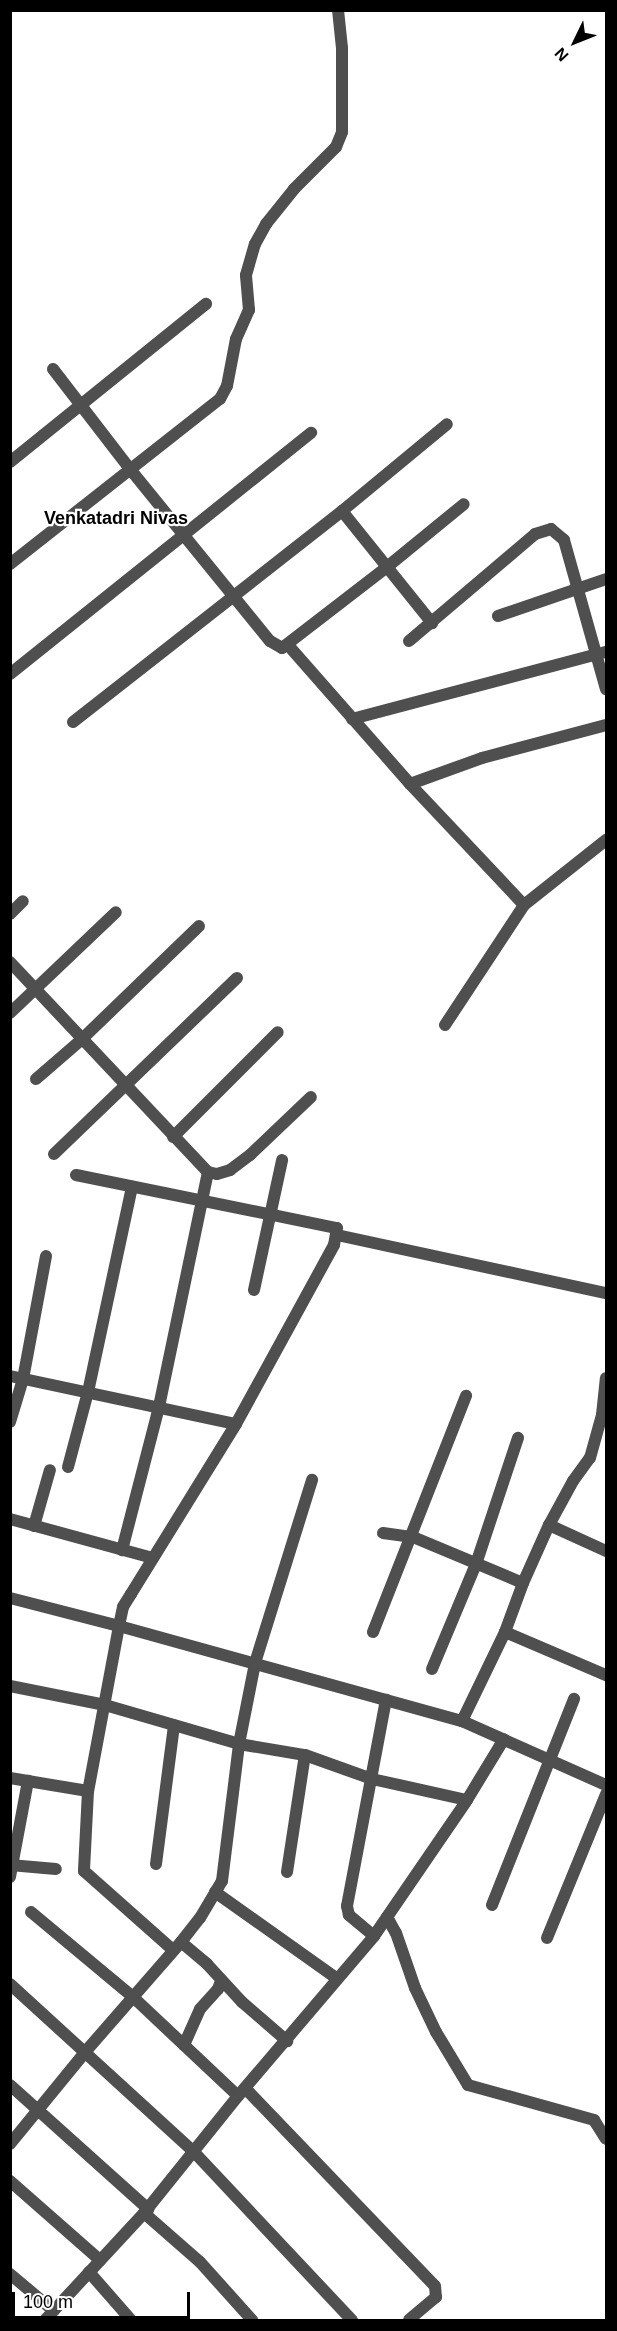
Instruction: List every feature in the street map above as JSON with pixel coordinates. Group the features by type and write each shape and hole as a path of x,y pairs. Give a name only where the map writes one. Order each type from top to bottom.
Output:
{"street":[{"path":"10,564 209,410 227,386 236,339 249,310 246,275 255,244 266,224 294,189 336,147 342,132 342,48 338,10"},
{"path":"10,462 206,304"},
{"path":"53,369 130,469 236,595 270,641 282,648 464,504"},
{"path":"73,722 342,511 447,424"},
{"path":"10,674 311,433"},
{"path":"342,511 432,623"},
{"path":"409,641 542,530 551,529 558,532 564,540 602,654 606,689"},
{"path":"498,616 606,579"},
{"path":"288,645 410,784 524,905"},
{"path":"352,719 602,654"},
{"path":"410,784 482,758 606,725"},
{"path":"445,1025 524,905 606,840"},
{"path":"10,914 23,902"},
{"path":"10,1013 116,912"},
{"path":"36,1079 81,1041 199,926"},
{"path":"10,962 81,1041 208,1172 217,1174 230,1170 250,1155 311,1097"},
{"path":"54,1154 237,978"},
{"path":"173,1137 278,1032"},
{"path":"254,1290 282,1160"},
{"path":"122,1550 159,1407 208,1172"},
{"path":"76,1175 202,1203 337,1228 337,1235 236,1424 123,1608 88,1791 84,1871 177,1946 207,1964 221,1981 287,2041"},
{"path":"68,1467 88,1392 132,1187"},
{"path":"337,1235 606,1293"},
{"path":"10,1422 17,1377 46,1256"},
{"path":"17,1377 236,1424"},
{"path":"462,1722 506,1632 523,1583 549,1525 573,1481 590,1458 602,1415 606,1378"},
{"path":"373,1632 413,1537 466,1396"},
{"path":"432,1669 476,1564 518,1438"},
{"path":"34,1526 50,1470"},
{"path":"10,2144 200,1918 222,1881 239,1743 255,1663 312,1480"},
{"path":"10,1519 153,1558"},
{"path":"549,1525 606,1551"},
{"path":"383,1533 413,1537 523,1583"},
{"path":"10,1598 255,1663 462,1722 606,1785"},
{"path":"506,1632 606,1675"},
{"path":"10,1686 105,1705 239,1743 305,1755 372,1779 467,1800"},
{"path":"492,1905 552,1760 574,1699"},
{"path":"374,1936 349,1915 347,1906 386,1700"},
{"path":"156,1864 174,1725"},
{"path":"45,2320 146,2211 241,2092 287,2041 336,1978 374,1936 467,1800 504,1740"},
{"path":"287,1872 305,1755"},
{"path":"10,1778 88,1791"},
{"path":"28,1781 12,1869 56,1869"},
{"path":"547,1938 606,1794"},
{"path":"215,1892 336,1978"},
{"path":"31,1912 133,1997 184,2046 241,2092 435,2286 436,2297 409,2320"},
{"path":"387,1917 432,2023 468,2085 594,2120 606,2139"},
{"path":"184,2046 200,2009 218,1989 221,1981"},
{"path":"10,1984 194,2152 352,2320"},
{"path":"10,2085 200,2262 252,2320"},
{"path":"10,2181 100,2260"},
{"path":"89,2272 131,2320"},
{"path":"10,2274 54,2311"}],"district":[{"name":"Venkatadri Nivas","path":"116,518"}]}
